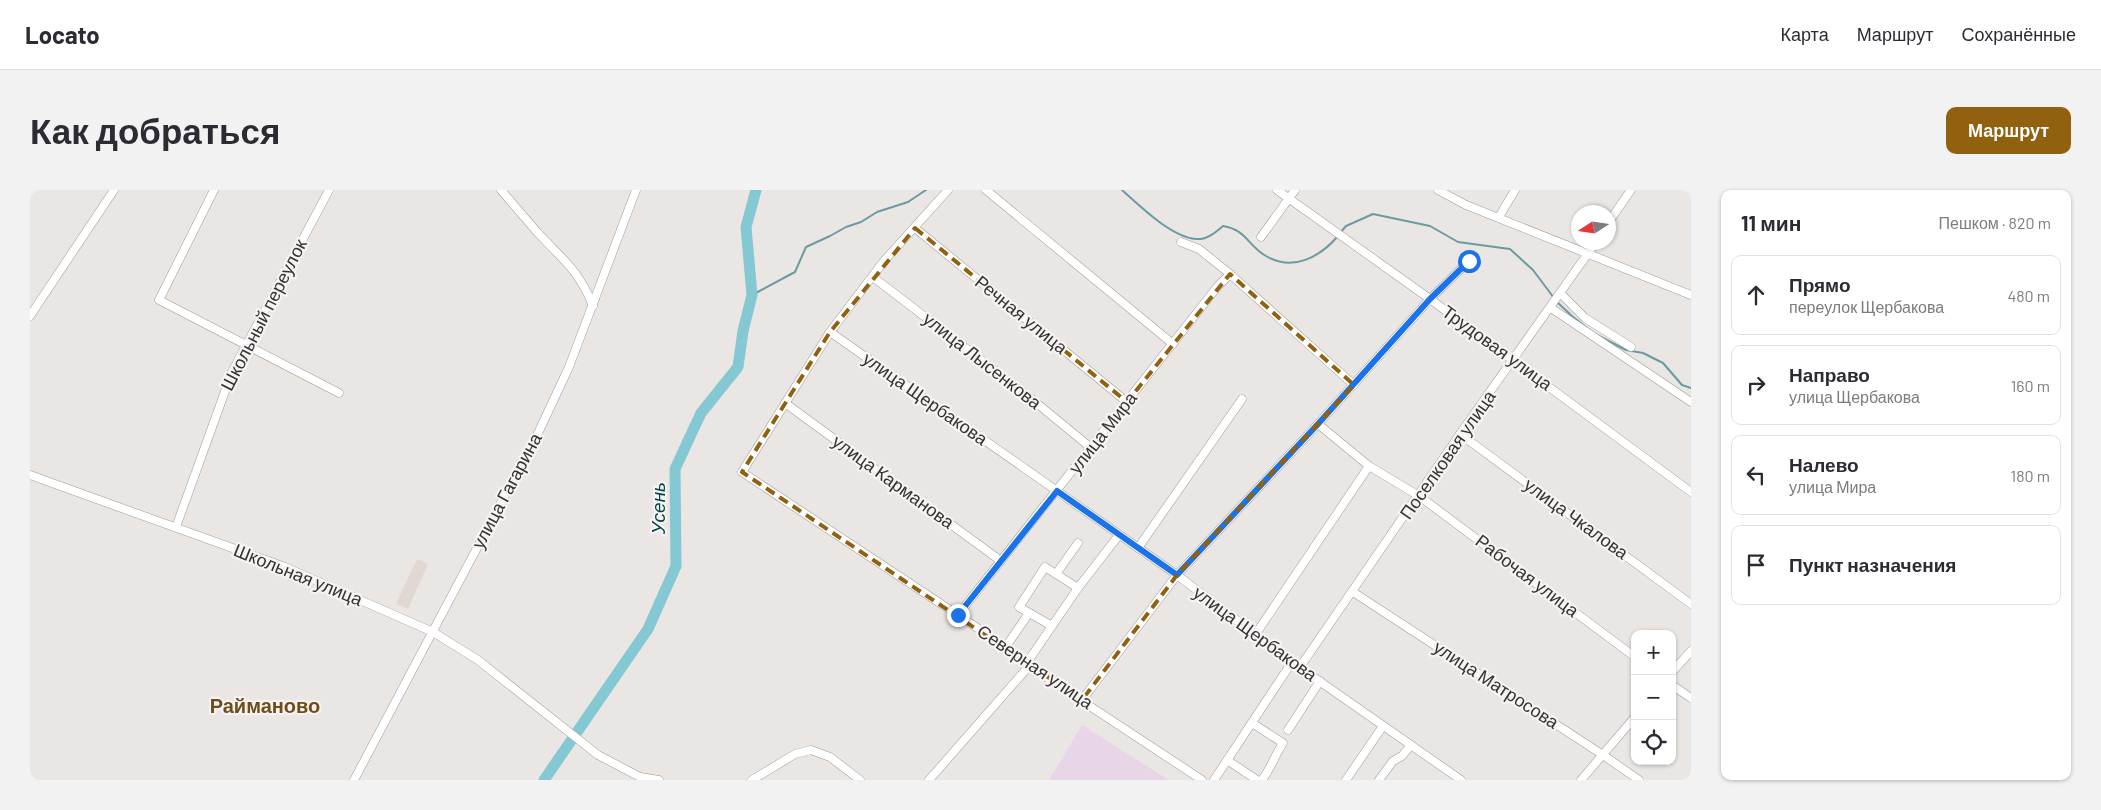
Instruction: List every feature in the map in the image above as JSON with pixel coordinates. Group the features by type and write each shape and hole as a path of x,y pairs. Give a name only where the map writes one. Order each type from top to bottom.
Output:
{"street":[{"path":"30,316 114,190"},
{"path":"214,190 159,300 339,393"},
{"name":"Школьный переулок","path":"176,527 232,372 245,344 329,190"},
{"path":"501,190 538,232 570,264 587,290 593,306"},
{"name":"улица Гагарина","path":"354,780 539,431 569,366 636,190"},
{"path":"785,403 830,332 884,261 948,190"},
{"path":"986,190 1173,344"},
{"name":"Трудовая улица","path":"1277,190 1430,299 1691,492"},
{"path":"1261,236 1295,190"},
{"path":"1438,190 1466,205 1589,253 1691,296"},
{"path":"1499,217 1515,190"},
{"path":"1616,212 1631,190"},
{"name":"Речная улица","path":"915,228 1127,402"},
{"path":"1181,242 1199,249 1230,274 1354,385"},
{"name":"Поселковая улица","path":"1300,667 1460,434 1591,250"},
{"path":"1082,700 1177,575 1354,385 1430,299 1469,261"},
{"name":"улица Мира","path":"958,615 1218,286 1230,274"},
{"name":"улица Лысенкова","path":"873,276 1028,396 1090,447"},
{"path":"1556,301 1631,347"},
{"path":"1556,301 1691,402"},
{"name":"улица Щербакова","path":"830,332 1177,575 1292,662 1461,780"},
{"path":"1138,548 1242,399"},
{"name":"Северная улица","path":"785,403 742,472 958,615 1027,665 1202,780"},
{"name":"улица Карманова","path":"785,403 1001,561"},
{"name":"Рабочая улица","path":"1318,424 1369,466 1419,496 1631,654"},
{"name":"улица Чкалова","path":"1460,434 1691,604"},
{"path":"1255,635 1369,466"},
{"name":"Школьная улица","path":"30,475 285,568 433,632 478,660 598,755 640,777 660,780"},
{"path":"929,780 1027,665 1078,588 1119,535"},
{"path":"1056,574 1078,543"},
{"path":"1052,626 1019,607 1045,567 1078,588"},
{"name":"улица Матросова","path":"1353,592 1639,780"},
{"path":"1005,648 1029,613"},
{"path":"1676,668 1691,651"},
{"path":"1214,780 1292,662"},
{"path":"1288,730 1320,681"},
{"path":"1676,688 1691,698"},
{"path":"1581,780 1632,720"},
{"path":"1252,723 1283,743 1274,757 1274,764 1262,780"},
{"path":"1346,780 1383,726"},
{"path":"1379,780 1393,760 1402,756 1411,745"},
{"path":"752,780 795,754 811,750 830,756 860,780"},
{"path":"1227,760 1257,780"}],"highlighted area":[{"path":"915,228 1127,402 1230,274 1354,385 1177,575 1082,700 742,472 830,332"}],"shaded area":[{"path":"417,559 428,564 408,609 396,604"},
{"path":"1082,725 1169,780 1049,780"}],"waterway":[{"name":"Усень","path":"544,780 648,629 676,566 675,469 701,413 738,367 743,331 752,295 746,227 756,190"},
{"path":"752,295 795,272 806,247 846,227 861,222 877,212 908,202 926,190"},
{"path":"1122,190 1156,220 1176,233 1200,239 1211,235 1223,226 1231,228 1242,235 1260,252 1276,261 1286,263 1305,260 1323,250 1338,236"},
{"path":"1341,232 1346,226 1373,214 1430,226 1458,242 1510,249 1533,270 1554,298"},
{"path":"1557,302 1587,328"},
{"path":"1597,335 1626,350 1643,353 1663,363 1682,385 1691,388"}],"district":[{"name":"Райманово","path":"265,706"}],"route":[{"path":"958,615 1057,491 1177,575 1318,424 1430,299 1469,261"}]}
